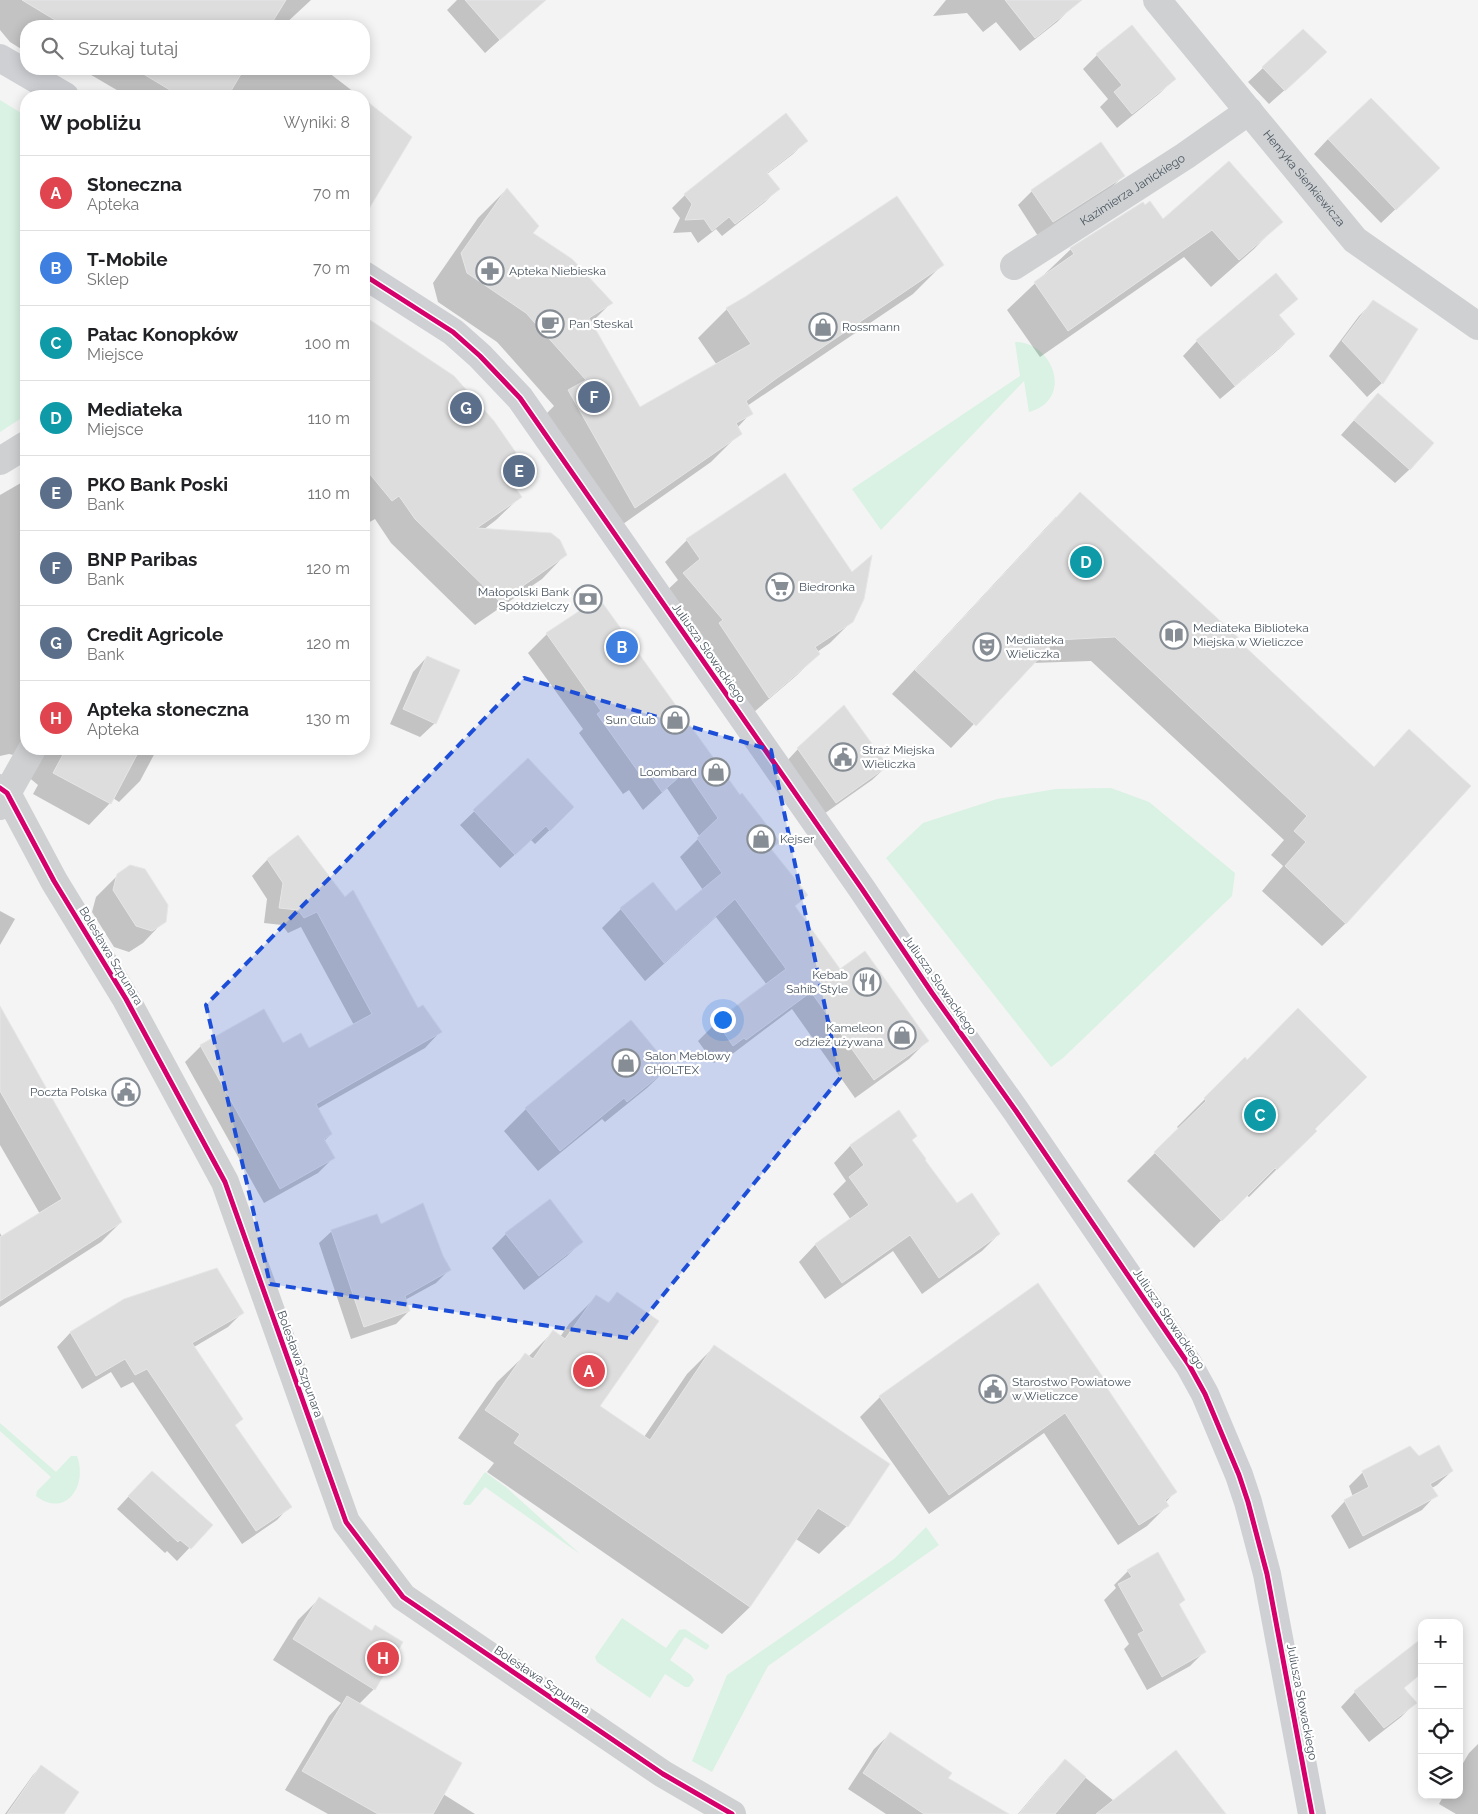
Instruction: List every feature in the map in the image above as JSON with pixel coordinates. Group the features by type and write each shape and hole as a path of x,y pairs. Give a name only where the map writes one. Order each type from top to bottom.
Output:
{"street":[{"name":"Henryka Sienkiewicza","path":"1157,0 1355,240 1478,326"},
{"path":"0,58 20,70"},
{"path":"29,75 55,90"},
{"name":"Kazimierza Janickiego","path":"1014,266 1185,156 1249,111"},
{"name":"Juliusza Słowackiego","path":"370,279 453,332 480,356 520,398 1016,1111 1189,1365 1205,1394 1239,1475 1248,1502 1267,1574 1312,1814"},
{"path":"0,461 20,449"},
{"path":"2,796 28,755"},
{"name":"Bolesława Szpunara","path":"2,796 126,999 225,1182 346,1522 403,1598 663,1774 732,1814"}],"highlighted area":[{"path":"524,678 771,750 840,1078 628,1338 270,1284 206,1005"}],"green space":[{"path":"0,100 20,112 20,419 0,432"},
{"path":"1015,342 1029,345 1040,351 1048,361 1054,372 1055,385 1051,396 1043,406 1029,412 1024,381 881,530 852,489 1020,376"},
{"path":"1111,788 1149,802 1235,873 1232,896 1063,1058 1051,1067 886,858 923,823 997,799 1056,789"},
{"path":"0,1423 56,1472 71,1456 77,1456 80,1467 79,1478 72,1496 57,1504 47,1502 36,1496 37,1491 51,1477 0,1431"},
{"path":"485,1472 507,1488 580,1554 485,1487 470,1505 464,1505 463,1503"},
{"path":"926,1527 939,1545 768,1666 712,1772 692,1761 727,1675 894,1559"},
{"path":"622,1618 666,1648 679,1630 685,1629 709,1645 706,1650 685,1637 670,1660 691,1675 694,1680 689,1687 685,1687 665,1674 650,1698 597,1662 595,1657"}],"building":[{"path":"22,0 286,0 274,20 55,20"},
{"path":"465,0 546,0 500,40"},
{"path":"1005,0 1082,0 1035,38"},
{"path":"1132,25 1176,79 1132,114 1114,92 1122,85 1096,54"},
{"path":"1303,29 1327,52 1285,91 1262,67"},
{"path":"145,75 240,75 232,90 170,90"},
{"path":"1371,98 1440,168 1396,210 1328,139"},
{"path":"370,104 412,137 370,207"},
{"path":"786,113 808,141 767,173 780,189 735,224 729,217 712,231 704,219 685,220 692,204 684,194"},
{"path":"1101,142 1125,176 1053,222 1031,190"},
{"path":"1229,161 1283,222 1239,260 1212,230 1068,331 1034,282 1074,254 1070,248 1143,202 1145,205 1150,201 1163,219"},
{"path":"507,188 539,226 533,233 572,259 613,303 589,318 640,407 751,344 726,308 897,196 944,265 746,401 753,414 736,423 742,434 635,508 568,390 586,380 526,313 467,273 461,253"},
{"path":"1276,273 1298,299 1279,315 1295,334 1235,386 1196,340"},
{"path":"1373,300 1418,329 1383,384 1342,341"},
{"path":"370,320 454,376 494,421 528,470 513,485 522,497 477,528 551,533 560,540 567,555 500,602 415,519 399,496 392,501 370,474"},
{"path":"1378,393 1434,443 1410,470 1354,420"},
{"name":"Biedronka","path":"785,473 852,572 872,555 864,599 853,622 815,647 820,654 769,698 719,623 723,620 683,573 700,559 686,539"},
{"path":"1080,492 1241,640 1240,642 1374,767 1409,729 1471,786 1346,924 1285,866 1306,842 1294,831 1307,816 1115,637 1056,640 976,726 915,670"},
{"path":"599,598 740,795 742,793 780,842 771,849 808,895 795,906 840,969 865,951 929,1041 874,1080 811,992 746,1040 744,1038 733,1046 716,1021 786,969 735,899 664,963 620,908 653,882 676,911 722,873 697,838 718,818 686,771 662,792 648,772 642,777 597,714 601,711 546,633"},
{"path":"427,656 460,670 436,724 403,709"},
{"name":"Straż Miejska Wieliczka","path":"844,705 888,766 836,803 797,748"},
{"path":"63,755 137,755 111,804 53,773"},
{"path":"528,758 574,807 550,831 546,826 515,855 473,810"},
{"path":"298,835 345,897 353,890 418,1008 423,1005 442,1032 316,1104 332,1134 324,1139 335,1158 280,1189 200,1045 264,1009 283,1043 301,1033 309,1048 372,1014 317,912 304,918 298,910 279,908 283,883 267,859"},
{"path":"130,865 145,869 168,905 166,922 152,931 136,926 113,890 117,874"},
{"path":"0,1006 122,1222 0,1301 0,1237 62,1199 0,1091"},
{"path":"1298,1008 1367,1077 1315,1129 1317,1131 1277,1170 1275,1168 1222,1221 1154,1152 1206,1101 1204,1098 1245,1057 1247,1060"},
{"path":"631,1020 670,1067 627,1102 624,1098 560,1151 525,1108"},
{"path":"899,1110 917,1136 912,1140 957,1203 972,1193 1000,1234 939,1278 910,1235 842,1283 815,1244 869,1205 849,1177 864,1165 850,1145"},
{"path":"550,1199 583,1242 539,1276 505,1233"},
{"path":"423,1203 443,1256 451,1270 405,1296 410,1311 364,1327 331,1230 377,1214 381,1224"},
{"path":"217,1268 244,1313 192,1343 243,1419 235,1425 292,1507 256,1531 147,1369 135,1375 125,1359 96,1376 70,1332 124,1299"},
{"name":"Starostwo Powiatowe w Wieliczce","path":"1038,1283 1107,1383 1105,1385 1177,1492 1165,1500 1169,1506 1139,1525 1065,1413 949,1495 879,1396"},
{"path":"617,1292 659,1321 600,1406 650,1440 714,1345 890,1464 848,1527 818,1508 750,1607 514,1443 520,1434 485,1410 525,1353 533,1359 553,1330 565,1339 596,1295 609,1303"},
{"path":"1439,1445 1453,1471 1430,1484 1438,1496 1363,1536 1344,1500 1369,1487 1362,1471 1410,1446 1419,1456"},
{"path":"152,1471 213,1525 191,1549 180,1540 178,1542 128,1496"},
{"path":"1158,1552 1185,1600 1179,1604 1206,1652 1162,1677 1138,1634 1144,1631 1118,1584 1132,1577 1127,1570"},
{"path":"319,1597 372,1631 375,1625 403,1642 375,1690 293,1639"},
{"path":"1418,1641 1418,1676 1404,1688 1417,1703 1384,1728 1354,1691"},
{"path":"347,1696 462,1763 433,1814 378,1814 302,1771"},
{"path":"890,1732 952,1773 948,1778 1009,1814 924,1814 863,1773"},
{"path":"1176,1750 1226,1814 1096,1814"},
{"path":"1065,1759 1086,1777 1055,1814 1019,1814"},
{"path":"41,1765 79,1792 64,1814 7,1814"}],"cycle path":[{"path":"370,279 453,332 480,356 520,398 862,889 932,993 1016,1111 1189,1365 1205,1394 1239,1475 1248,1502 1267,1574 1312,1814"},
{"path":"0,788 7,793 54,881 126,999 225,1182 346,1522 403,1597 663,1774 732,1814"}],"place":[{"name":"Apteka Niebieska","path":"490,271"},
{"name":"Pan Steskal","path":"550,324"},
{"name":"Rossmann","path":"823,327"},
{"name":"BNP Paribas","path":"594,397"},
{"name":"Credit Agricole","path":"466,408"},
{"name":"PKO Bank Poski","path":"519,471"},
{"name":"Mediateka","path":"1086,562"},
{"name":"Biedronka","path":"780,587"},
{"name":"Małopolski Bank Spółdzielczy","path":"588,599"},
{"name":"Mediateka Biblioteka Miejska w Wieliczce","path":"1174,635"},
{"name":"T-Mobile","path":"622,647"},
{"name":"Mediateka Wieliczka","path":"987,647"},
{"name":"Sun Club","path":"675,720"},
{"name":"Straż Miejska Wieliczka","path":"843,757"},
{"name":"Loombard","path":"716,772"},
{"name":"Kejser","path":"761,839"},
{"name":"Kebab Sahib Style","path":"867,982"},
{"name":"Kameleon odzież używana","path":"902,1035"},
{"name":"Salon Meblowy CHOLTEX","path":"626,1063"},
{"name":"Poczta Polska","path":"126,1092"},
{"name":"Pałac Konopków","path":"1260,1115"},
{"name":"Słoneczna","path":"589,1371"},
{"name":"Starostwo Powiatowe w Wieliczce","path":"993,1389"},
{"name":"Apteka słoneczna","path":"383,1658"}]}
